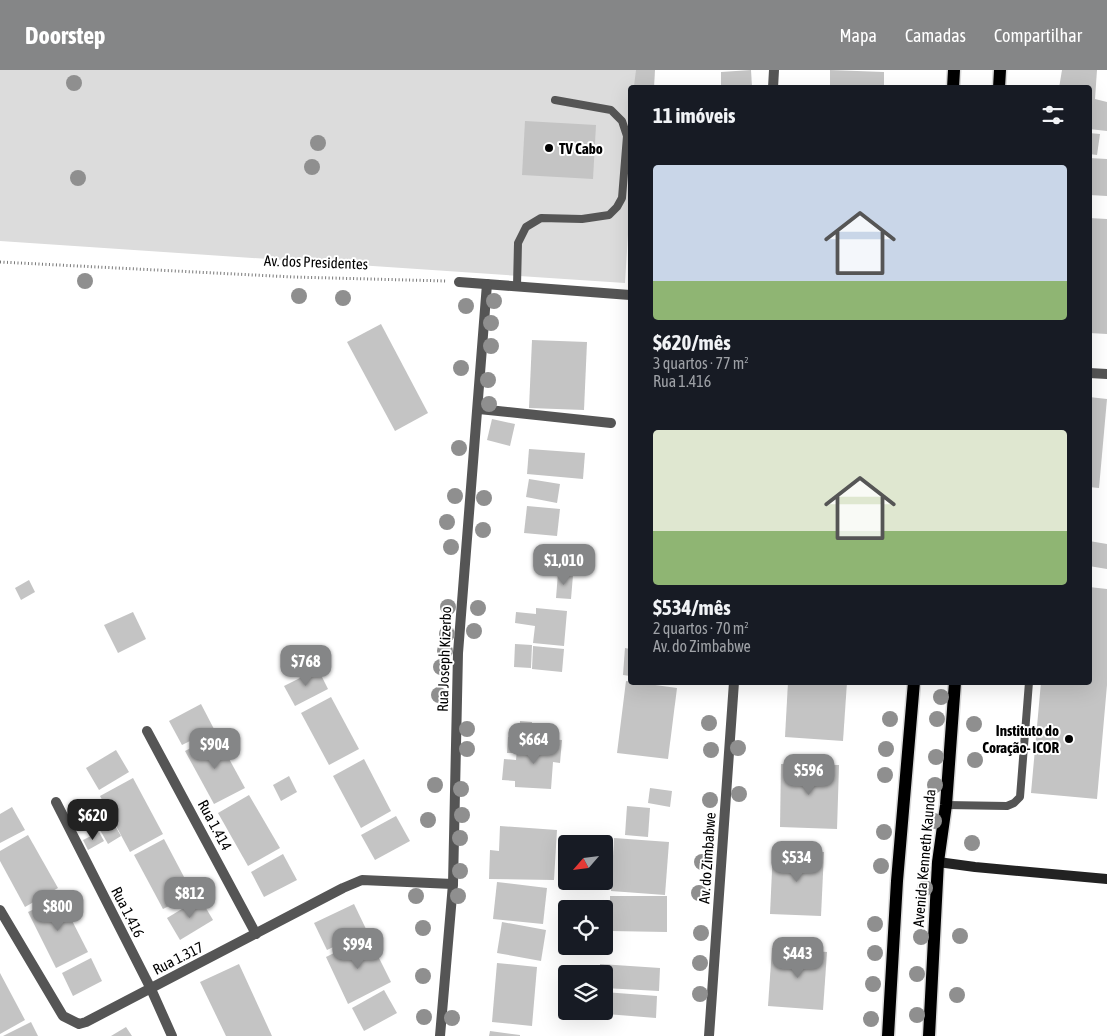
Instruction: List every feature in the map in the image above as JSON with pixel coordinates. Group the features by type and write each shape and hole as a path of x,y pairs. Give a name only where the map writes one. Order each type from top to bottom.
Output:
{"main road":[{"path":"953,85 954,70"},
{"path":"999,85 1000,70"},
{"name":"Avenida Kenneth Kaunda","path":"888,1036 897,881 914,685"},
{"name":"Avenida Kenneth Kaunda","path":"929,1036 938,862 946,805 955,685"}],"street":[{"path":"773,85 774,70"},
{"path":"459,282 628,295"},
{"name":"Rua Joseph Kizerbo","path":"440,1036 453,884 458,653 468,501 478,409 487,284"},
{"path":"1092,373 1107,374"},
{"path":"478,409 611,423"},
{"name":"Av. do Zimbabwe","path":"710,1036 734,685"},
{"name":"Rua 1.414","path":"147,731 256,934"},
{"name":"Rua 1.416","path":"56,802 151,989 172,1036"},
{"path":"938,862 1107,879"},
{"name":"Rua 1.317","path":"0,910 62,1016 79,1024 362,880 453,884"}],"lane":[{"path":"517,286 518,243 526,227 541,218 582,220 609,215 622,198 627,136 622,120 611,110 554,100"},
{"path":"946,805 1007,806 1014,803 1020,797 1029,685"}],"path":[{"name":"Av. dos Presidentes","path":"0,262 293,277 459,282"}],"shaded area":[{"path":"0,70 638,70 637,85 628,85 628,234 625,283 0,241"}],"building":[{"path":"636,70 655,70 654,85 634,85"},
{"path":"751,70 752,85 721,85 721,72"},
{"path":"830,70 884,72 884,85 830,85"},
{"path":"1062,70 1097,70 1095,99 1107,102 1107,131 1092,129 1092,85 1060,85"},
{"path":"525,121 596,125 593,179 522,175"},
{"path":"1092,133 1100,134 1097,155 1092,154"},
{"path":"1092,158 1107,159 1107,196 1092,195"},
{"path":"1092,218 1107,219 1107,334 1092,333"},
{"path":"381,324 428,413 395,431 347,342"},
{"path":"532,340 587,342 584,410 529,408"},
{"path":"1092,397 1107,399 1099,488 1092,487"},
{"path":"492,419 515,424 510,446 487,440"},
{"path":"529,449 585,453 583,479 527,474"},
{"path":"529,479 560,484 557,503 526,497"},
{"path":"527,506 560,509 557,536 524,533"},
{"path":"1092,542 1107,544 1107,569 1092,566"},
{"path":"558,573 573,575 571,599 556,598"},
{"path":"29,580 35,592 21,600 15,588"},
{"name":"Instituto do Coração- ICOR","path":"1092,587 1107,589 1107,685 1097,799 1031,793 1041,685 1092,685"},
{"path":"536,608 567,611 564,646 533,643 535,626 515,623 516,612 536,614"},
{"path":"133,612 146,639 118,653 104,625"},
{"path":"515,644 532,645 531,668 514,667"},
{"path":"533,646 564,649 562,672 532,669"},
{"path":"625,648 628,649 628,676 623,675"},
{"path":"318,669 328,689 295,706 284,686"},
{"path":"626,681 628,681 628,685 655,685 677,688 668,759 617,753"},
{"path":"788,685 847,685 843,741 785,737"},
{"path":"331,697 359,749 329,765 301,713"},
{"path":"201,704 214,729 182,745 169,721"},
{"path":"520,721 532,722 530,745 515,745 514,753 507,753 508,737 519,737"},
{"path":"216,735 245,788 214,804 185,751"},
{"path":"536,738 562,740 560,763 553,762 551,789 515,787 515,781 502,780 504,759 516,760 517,749 535,750"},
{"path":"116,750 129,772 99,790 86,768"},
{"path":"364,759 391,811 361,828 333,776"},
{"path":"781,764 839,765 837,829 780,827"},
{"path":"289,776 297,792 281,801 273,785"},
{"path":"133,778 163,834 130,852 100,796"},
{"path":"650,788 672,791 670,807 648,803"},
{"path":"249,795 280,848 248,866 218,813"},
{"path":"627,806 650,808 648,837 625,835"},
{"path":"12,807 25,830 0,843 0,814"},
{"path":"396,816 410,841 375,860 361,835"},
{"path":"113,822 121,836 108,844 100,830"},
{"path":"500,826 557,830 554,880 489,879 490,850 499,851"},
{"path":"99,832 104,841 88,850 83,840"},
{"path":"28,835 58,888 25,907 0,861 0,851"},
{"path":"614,838 669,842 665,895 611,891 613,890"},
{"path":"164,839 193,894 163,909 134,855"},
{"path":"773,849 824,852 821,916 770,914"},
{"path":"283,854 297,880 264,897 251,872"},
{"path":"497,882 547,888 543,924 493,919"},
{"path":"610,896 667,896 667,932 613,931 613,900 610,900"},
{"path":"60,897 88,952 56,968 28,912"},
{"path":"200,898 213,920 180,940 167,918"},
{"path":"354,904 367,931 327,950 314,923"},
{"path":"502,922 546,930 541,961 497,953"},
{"path":"368,936 391,982 348,1004 326,957"},
{"path":"772,948 827,952 823,1010 768,1006"},
{"path":"91,958 102,981 73,996 62,973"},
{"path":"497,963 537,967 532,1026 492,1022"},
{"path":"239,964 272,1036 226,1036 200,982"},
{"path":"600,964 660,968 659,991 613,988 613,965"},
{"path":"0,973 25,1020 0,1034"},
{"path":"384,990 397,1013 364,1031 352,1008"},
{"path":"613,993 657,996 656,1018 613,1015"},
{"path":"31,1022 38,1036 3,1036"},
{"path":"126,1027 132,1036 111,1036"},
{"path":"490,1031 520,1035 520,1036 489,1036"}],"place":[{"name":"TV Cabo","path":"549,148"},
{"name":"Instituto do Coração- ICOR","path":"1069,739"}]}
